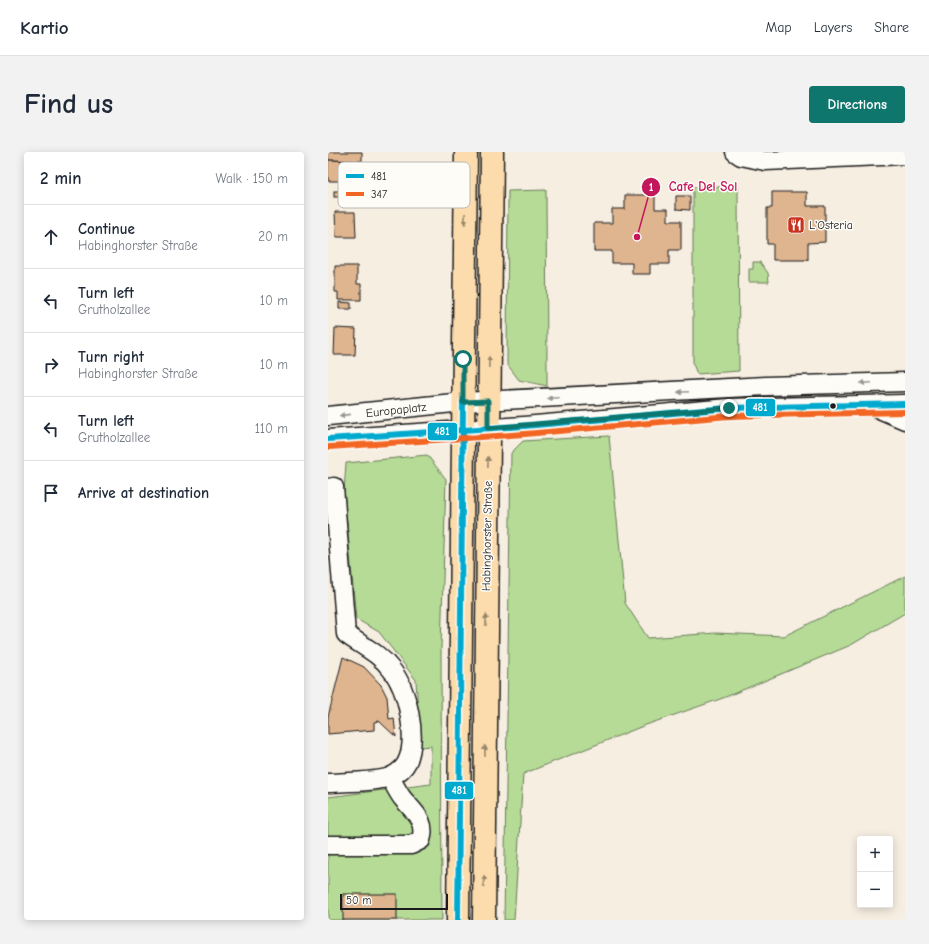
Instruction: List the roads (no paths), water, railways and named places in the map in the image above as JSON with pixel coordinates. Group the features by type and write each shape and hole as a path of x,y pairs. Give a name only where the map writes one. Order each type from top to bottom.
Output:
{"main road":[{"name":"Habinghorster Straße","path":"466,152 466,162"},
{"name":"Habinghorster Straße","path":"484,920 488,401 492,152"},
{"name":"Habinghorster Straße","path":"458,920 465,208"}],"street":[{"path":"735,152 741,156 765,161 905,155"},
{"name":"Europaplatz","path":"328,416 463,402 766,386 905,382"},
{"name":"Europaplatz","path":"328,440 729,408 871,406 905,404"},
{"path":"871,406 905,420"},
{"path":"328,783 390,777 400,771 407,764 412,742 406,696 402,684 380,656 346,634 331,488"},
{"path":"328,846 411,845 421,840 422,825 419,816 402,798 390,777"}],"place":[{"name":"L'Osteria","path":"796,225"},
{"name":"Cafe Del Sol","path":"637,237"}]}
